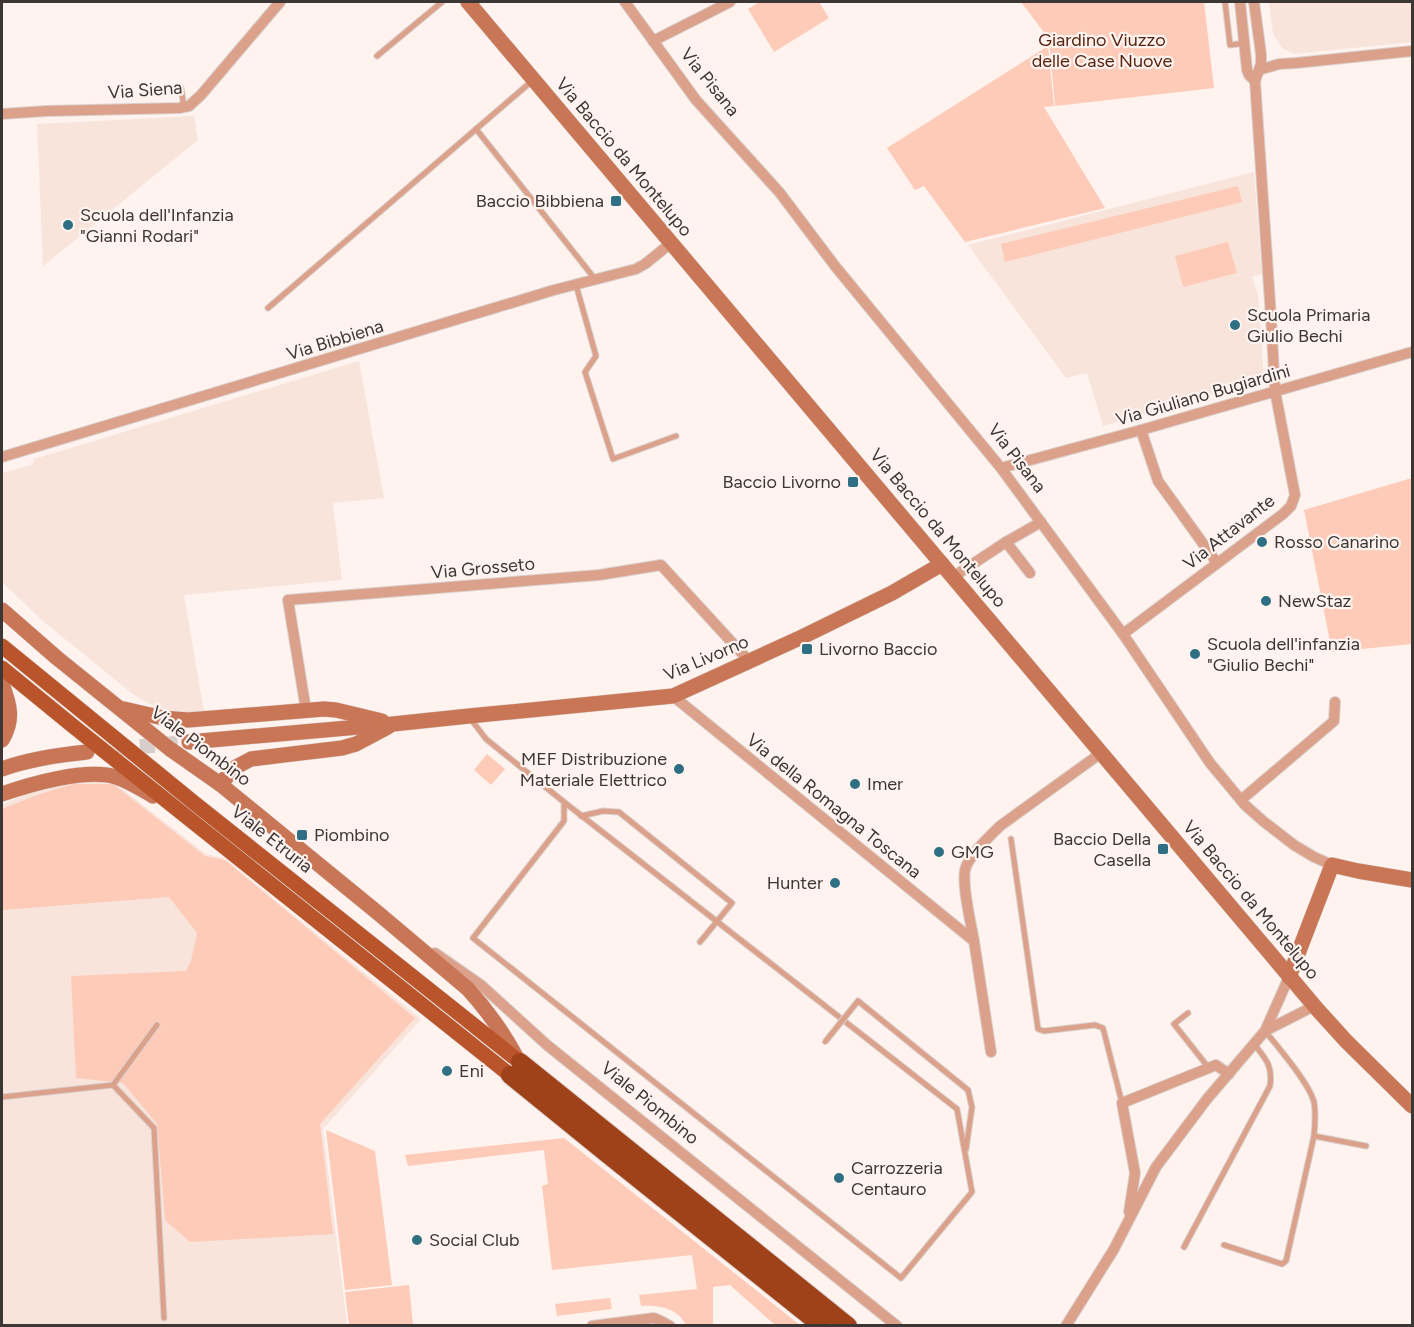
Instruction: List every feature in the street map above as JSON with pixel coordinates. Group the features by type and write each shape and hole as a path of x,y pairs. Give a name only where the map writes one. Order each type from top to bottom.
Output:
{"highway":[{"path":"515,1069 606,1153 826,1319 848,1326"}],"main road":[{"name":"Viale Etruria","path":"2,646 515,1069"},
{"name":"Viale Etruria","path":"2,668 198,825 515,1069"}],"street":[{"name":"Via Siena","path":"2,114 189,106 280,2"},
{"name":"Via Baccio da Montelupo","path":"468,2 1289,977 1346,1041 1413,1106"},
{"name":"Via Pisana","path":"625,2 696,100 780,193 835,266 1001,468 1123,634 1204,756 1241,800 1294,845 1314,857 1332,865 1413,880"},
{"path":"653,40 730,2"},
{"path":"1240,2 1247,70 1255,81 1261,64 1261,54 1254,2"},
{"path":"1247,2 1252,45 1261,54 1279,64"},
{"path":"1259,70 1279,64 1413,51"},
{"name":"Via Attavante","path":"1123,634 1282,514 1291,506 1295,495 1275,391 1255,81"},
{"name":"Via Bibbiena","path":"2,458 554,290 626,273 641,267 671,243"},
{"name":"Via Giuliano Bugiardini","path":"1001,468 1413,352"},
{"path":"1141,430 1158,481 1216,563"},
{"path":"953,577 1041,522"},
{"path":"1006,542 1030,573"},
{"name":"Via Livorno","path":"189,742 673,696 802,637 942,564"},
{"name":"Via Grosseto","path":"306,710 288,600 599,575 661,566 749,661"},
{"name":"Viale Piombino","path":"2,610 39,643 170,749 220,784 468,989 500,1029 515,1069"},
{"path":"2,684 8,698 10,712 2,741"},
{"name":"Via della Romagna Toscana","path":"673,696 974,941"},
{"path":"1241,800 1334,721 1335,702"},
{"name":"Via Livorno","path":"120,708 177,720 324,709 393,724"},
{"name":"Via Livorno","path":"220,784 236,766 249,760 342,748 369,738 393,724"},
{"path":"2,769 55,755 87,752"},
{"path":"991,1052 965,884 965,868 972,856 1000,826 1101,753"},
{"path":"2,794 45,781 103,774 135,785 198,825"},
{"path":"1066,1326 1105,1265 1156,1167 1207,1098 1265,1031 1289,977 1332,865"},
{"name":"Viale Piombino","path":"378,913 481,985 547,1045 897,1326"},
{"path":"1265,1031 1314,1006"},
{"path":"1128,1222 1135,1173 1122,1102 1215,1065 1229,1074"},
{"name":"Via Baccio da Montelupo","path":"1382,1076 1413,1097"},
{"path":"592,1326 654,1318 670,1326"}],"lane":[{"path":"377,56 442,2"},
{"path":"1225,2 1230,45 1245,43"},
{"path":"268,308 534,80"},
{"path":"182,88 184,107"},
{"path":"476,129 596,280"},
{"path":"576,285 596,356 585,372 613,459 676,436"},
{"path":"469,716 486,739 564,802 581,816 957,1109 972,1192 901,1278 473,938 564,821 564,802"},
{"path":"581,816 603,811 619,812 732,903 700,942"},
{"path":"1011,839 1038,1029 1044,1031 1095,1025 1103,1028 1122,1102"},
{"path":"825,1042 858,1001 968,1090 972,1107 965,1154"},
{"path":"1188,1013 1174,1024 1209,1067"},
{"path":"2,1098 113,1085 157,1025"},
{"path":"1224,1245 1282,1264 1286,1262 1314,1136 1316,1122 1314,1101 1301,1077 1265,1031"},
{"path":"1184,1247 1270,1086 1269,1066 1254,1044"},
{"path":"113,1085 153,1128 164,1318"},
{"path":"1314,1136 1366,1146"}],"shaded area":[{"path":"1269,2 1412,2 1412,42 1295,54 1282,48 1273,34"},
{"name":"Scuola dell'Infanzia \"Gianni Rodari\"","path":"194,116 198,140 43,266 37,124"},
{"path":"1254,172 1262,274 1252,277 1258,294 1264,380 1103,426 1087,373 1066,378 968,245"},
{"path":"359,361 384,498 333,503 342,580 184,595 204,712 169,710 152,705 134,695 44,622 2,582 2,473 33,464 34,459"},
{"path":"91,781 117,785 206,854 224,858 421,1019 323,1129 347,1325 2,1325 2,805 35,790"}],"green space":[{"path":"759,2 819,2 829,18 774,52 748,9"},
{"name":"Giardino Viuzzo delle Case Nuove","path":"1021,2 1204,2 1214,88 1055,106 1049,39"},
{"path":"1048,46 1054,106 1044,107 1105,208 965,242 924,186 915,190 887,148"},
{"path":"1238,186 1242,202 1005,262 1001,244"},
{"path":"1228,242 1237,273 1183,287 1175,256"},
{"path":"1412,478 1412,644 1332,652 1304,510"},
{"path":"487,754 505,769 491,785 474,770"},
{"path":"73,784 113,784 205,856 225,860 415,1018 320,1124 333,1234 190,1242 165,1220 157,1124 123,1083 76,1078 71,976 186,971 191,961 197,933 169,897 2,910 2,809"},
{"path":"326,1130 375,1151 392,1285 345,1290"},
{"path":"564,1138 800,1325 775,1325 730,1285 713,1287 713,1325 686,1325 673,1311 655,1306 641,1306 639,1295 697,1289 692,1255 552,1270 542,1186 548,1184 544,1150 408,1166 405,1155"},
{"path":"409,1285 413,1325 349,1325 345,1292"},
{"path":"610,1298 612,1309 557,1316 555,1304"}],"tunnel":[{"path":"117,749 189,742"}],"place":[{"name":"Baccio Bibbiena","path":"616,201"},
{"name":"Scuola dell'Infanzia \"Gianni Rodari\"","path":"68,225"},
{"name":"Scuola Primaria Giulio Bechi","path":"1235,325"},
{"name":"Baccio Livorno","path":"853,482"},
{"name":"Rosso Canarino","path":"1262,542"},
{"name":"NewStaz","path":"1266,601"},
{"name":"Livorno Baccio","path":"807,649"},
{"name":"Scuola dell'infanzia \"Giulio Bechi\"","path":"1195,654"},
{"name":"MEF Distribuzione Materiale Elettrico","path":"679,769"},
{"name":"Imer","path":"855,784"},
{"name":"Piombino","path":"302,835"},
{"name":"Baccio Della Casella","path":"1163,849"},
{"name":"GMG","path":"939,852"},
{"name":"Hunter","path":"835,883"},
{"name":"Eni","path":"447,1071"},
{"name":"Carrozzeria Centauro","path":"839,1178"},
{"name":"Social Club","path":"417,1240"}]}
